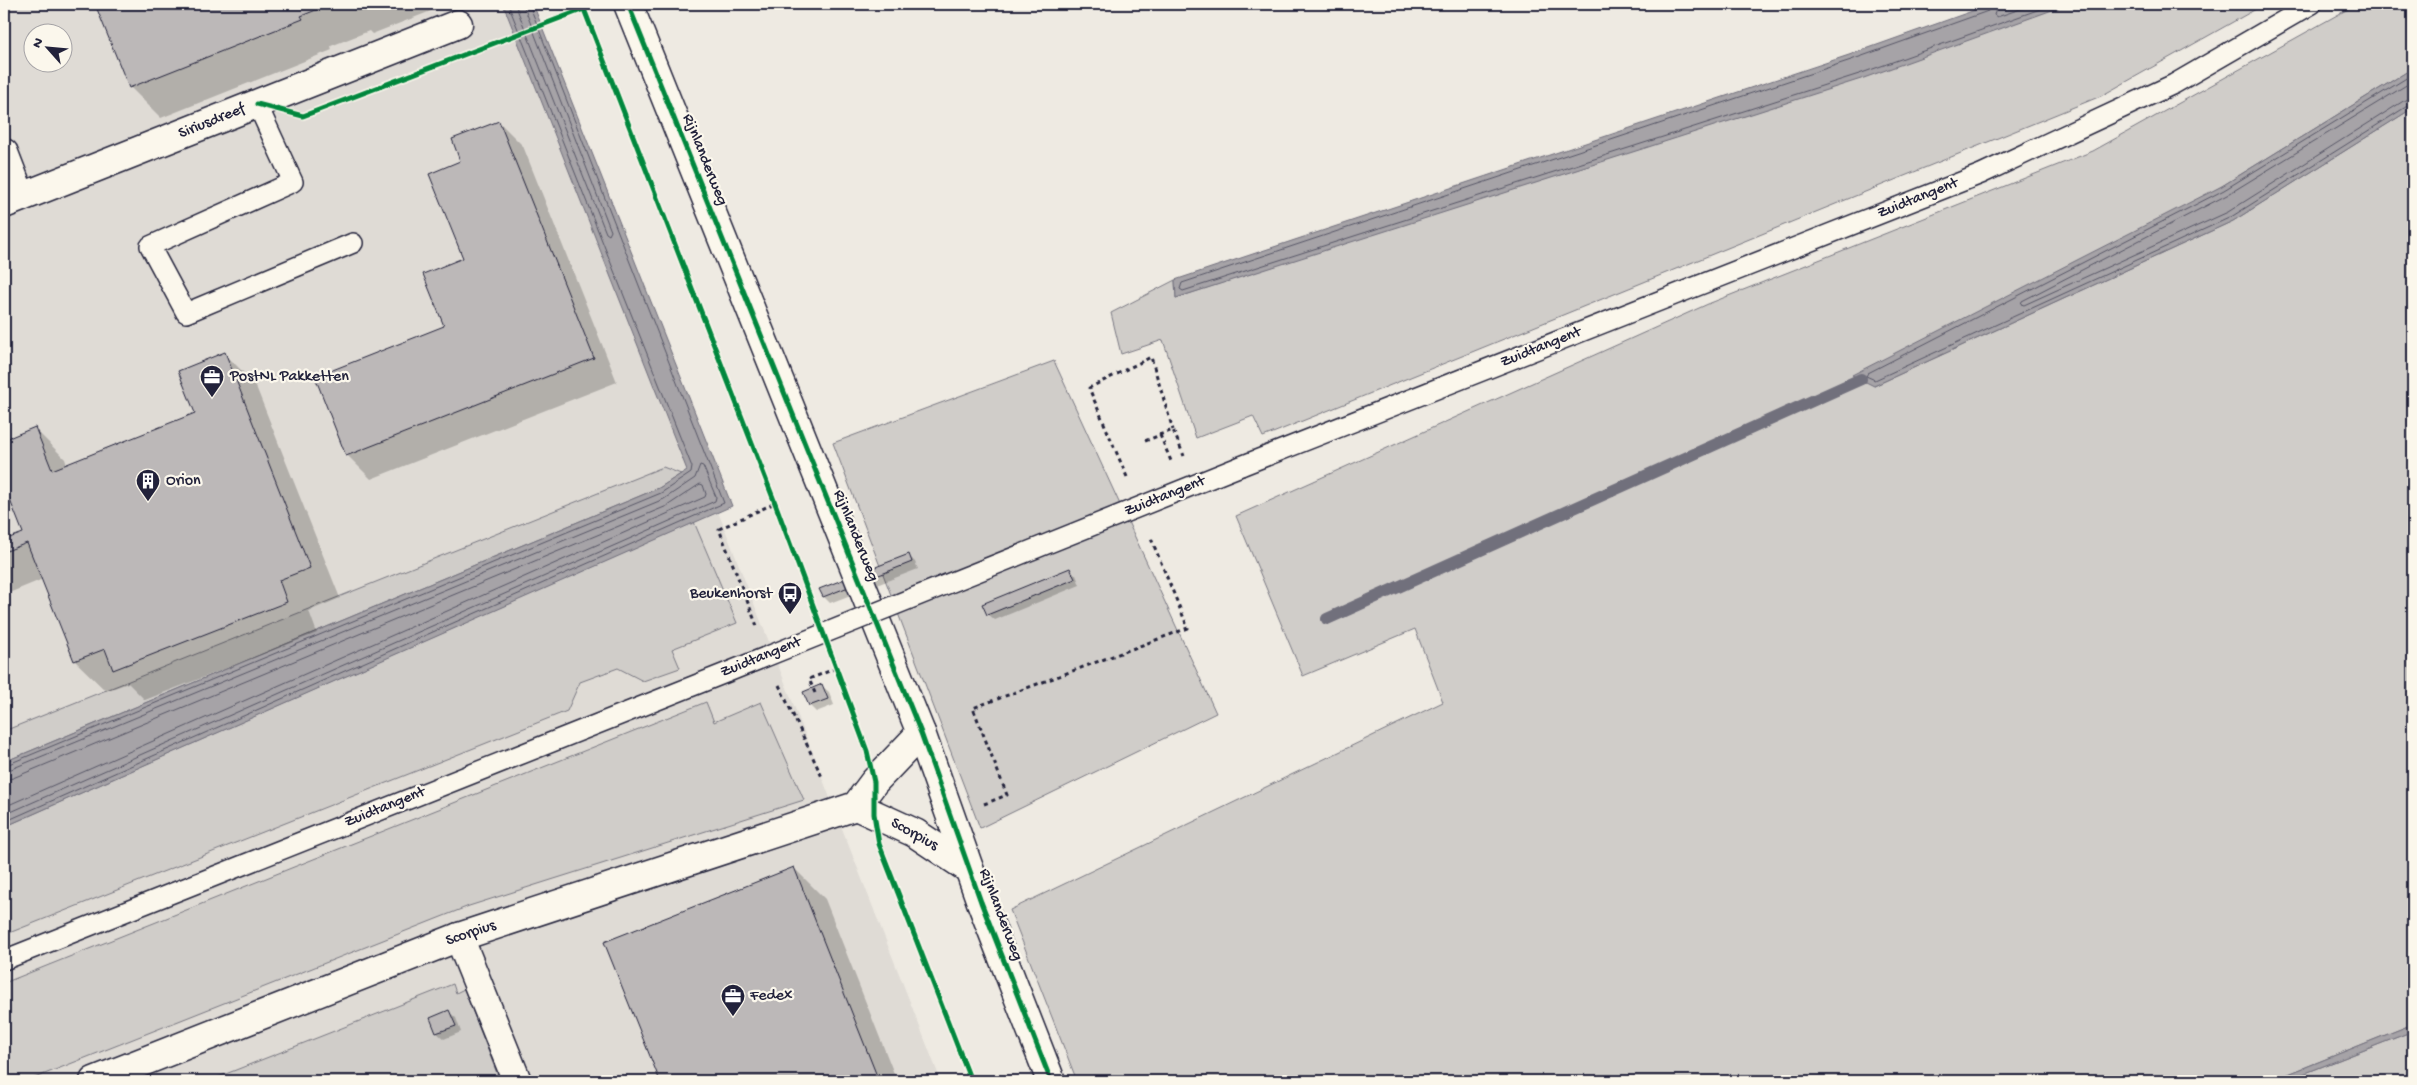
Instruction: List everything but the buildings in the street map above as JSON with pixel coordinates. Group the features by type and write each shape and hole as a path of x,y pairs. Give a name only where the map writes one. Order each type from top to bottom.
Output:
{"street":[{"name":"Rijnlanderweg","path":"628,4 920,733 969,869 1051,1081"},
{"name":"Siriusdreef","path":"4,153 12,201 458,24"},
{"path":"856,806 874,782 920,733"},
{"name":"Scorpius","path":"94,1081 459,937 856,806 915,832 969,869"},
{"path":"459,937 517,1081"}],"lane":[{"name":"Zuidtangent","path":"4,960 1241,466 1981,174 2174,84 2312,4"},
{"path":"257,104 292,182 150,246 186,313 353,243"}],"path":[{"path":"1128,480 1089,388 1151,357 1173,430 1185,458"},
{"path":"1163,466 1172,462 1160,435 1144,441 1173,430"},
{"path":"772,494 779,512"},
{"path":"758,629 719,529 775,503"},
{"path":"951,819 1007,795 973,708 1188,628 1147,526"},
{"path":"833,659 840,678"},
{"path":"806,671 815,693 809,679 837,668"},
{"path":"778,682 825,784"}],"shaded area":[{"path":"4,4 519,4 941,1081 4,1081"},
{"path":"2069,4 2265,4 2101,96 1263,437 1253,416 1196,438 1163,340 1121,354 1111,313 1175,280 1176,298"},
{"path":"2357,4 2413,4 2413,68 2222,186 1874,386 2233,221 2413,108 2413,1024 2271,1081 1077,1081 1010,910 1443,702 1415,629 1303,676 1236,516 1708,304 2093,151"},
{"path":"1054,361 1216,713 980,828 833,443"},
{"path":"663,467 681,474 659,488 4,762 4,731"},
{"path":"694,522 737,623 672,649 680,668 643,681 618,668 580,682 567,711 4,935 4,827"},
{"path":"706,702 714,722 761,702 804,800 469,906 27,1081 4,1081 4,983"},
{"path":"453,984 456,993 464,989 500,1081 208,1081"},
{"path":"2413,1031 2413,1081 2285,1081"}],"water":[{"path":"503,4 533,4 732,506 4,827 4,762 659,488 687,470"},
{"path":"1992,4 2069,4 1861,79 1176,298 1175,280 1849,55"},
{"path":"2413,68 2413,108 2233,221 1874,386 1852,375 2222,186"},
{"path":"2413,1024 2413,1031 2285,1081 2271,1081"}],"waterway":[{"path":"1327,619 1861,379"}],"cycle path":[{"path":"582,4 775,503 867,751 874,782 874,814 879,844 971,1081"},
{"path":"628,4 921,733 981,902 1051,1081"},
{"path":"257,104 303,116 584,9"}],"place":[{"name":"PostNL Pakketten","path":"212,398"},
{"name":"Orion","path":"148,502"},
{"name":"Beukenhorst","path":"790,615"},
{"name":"Fedex","path":"733,1017"}]}
